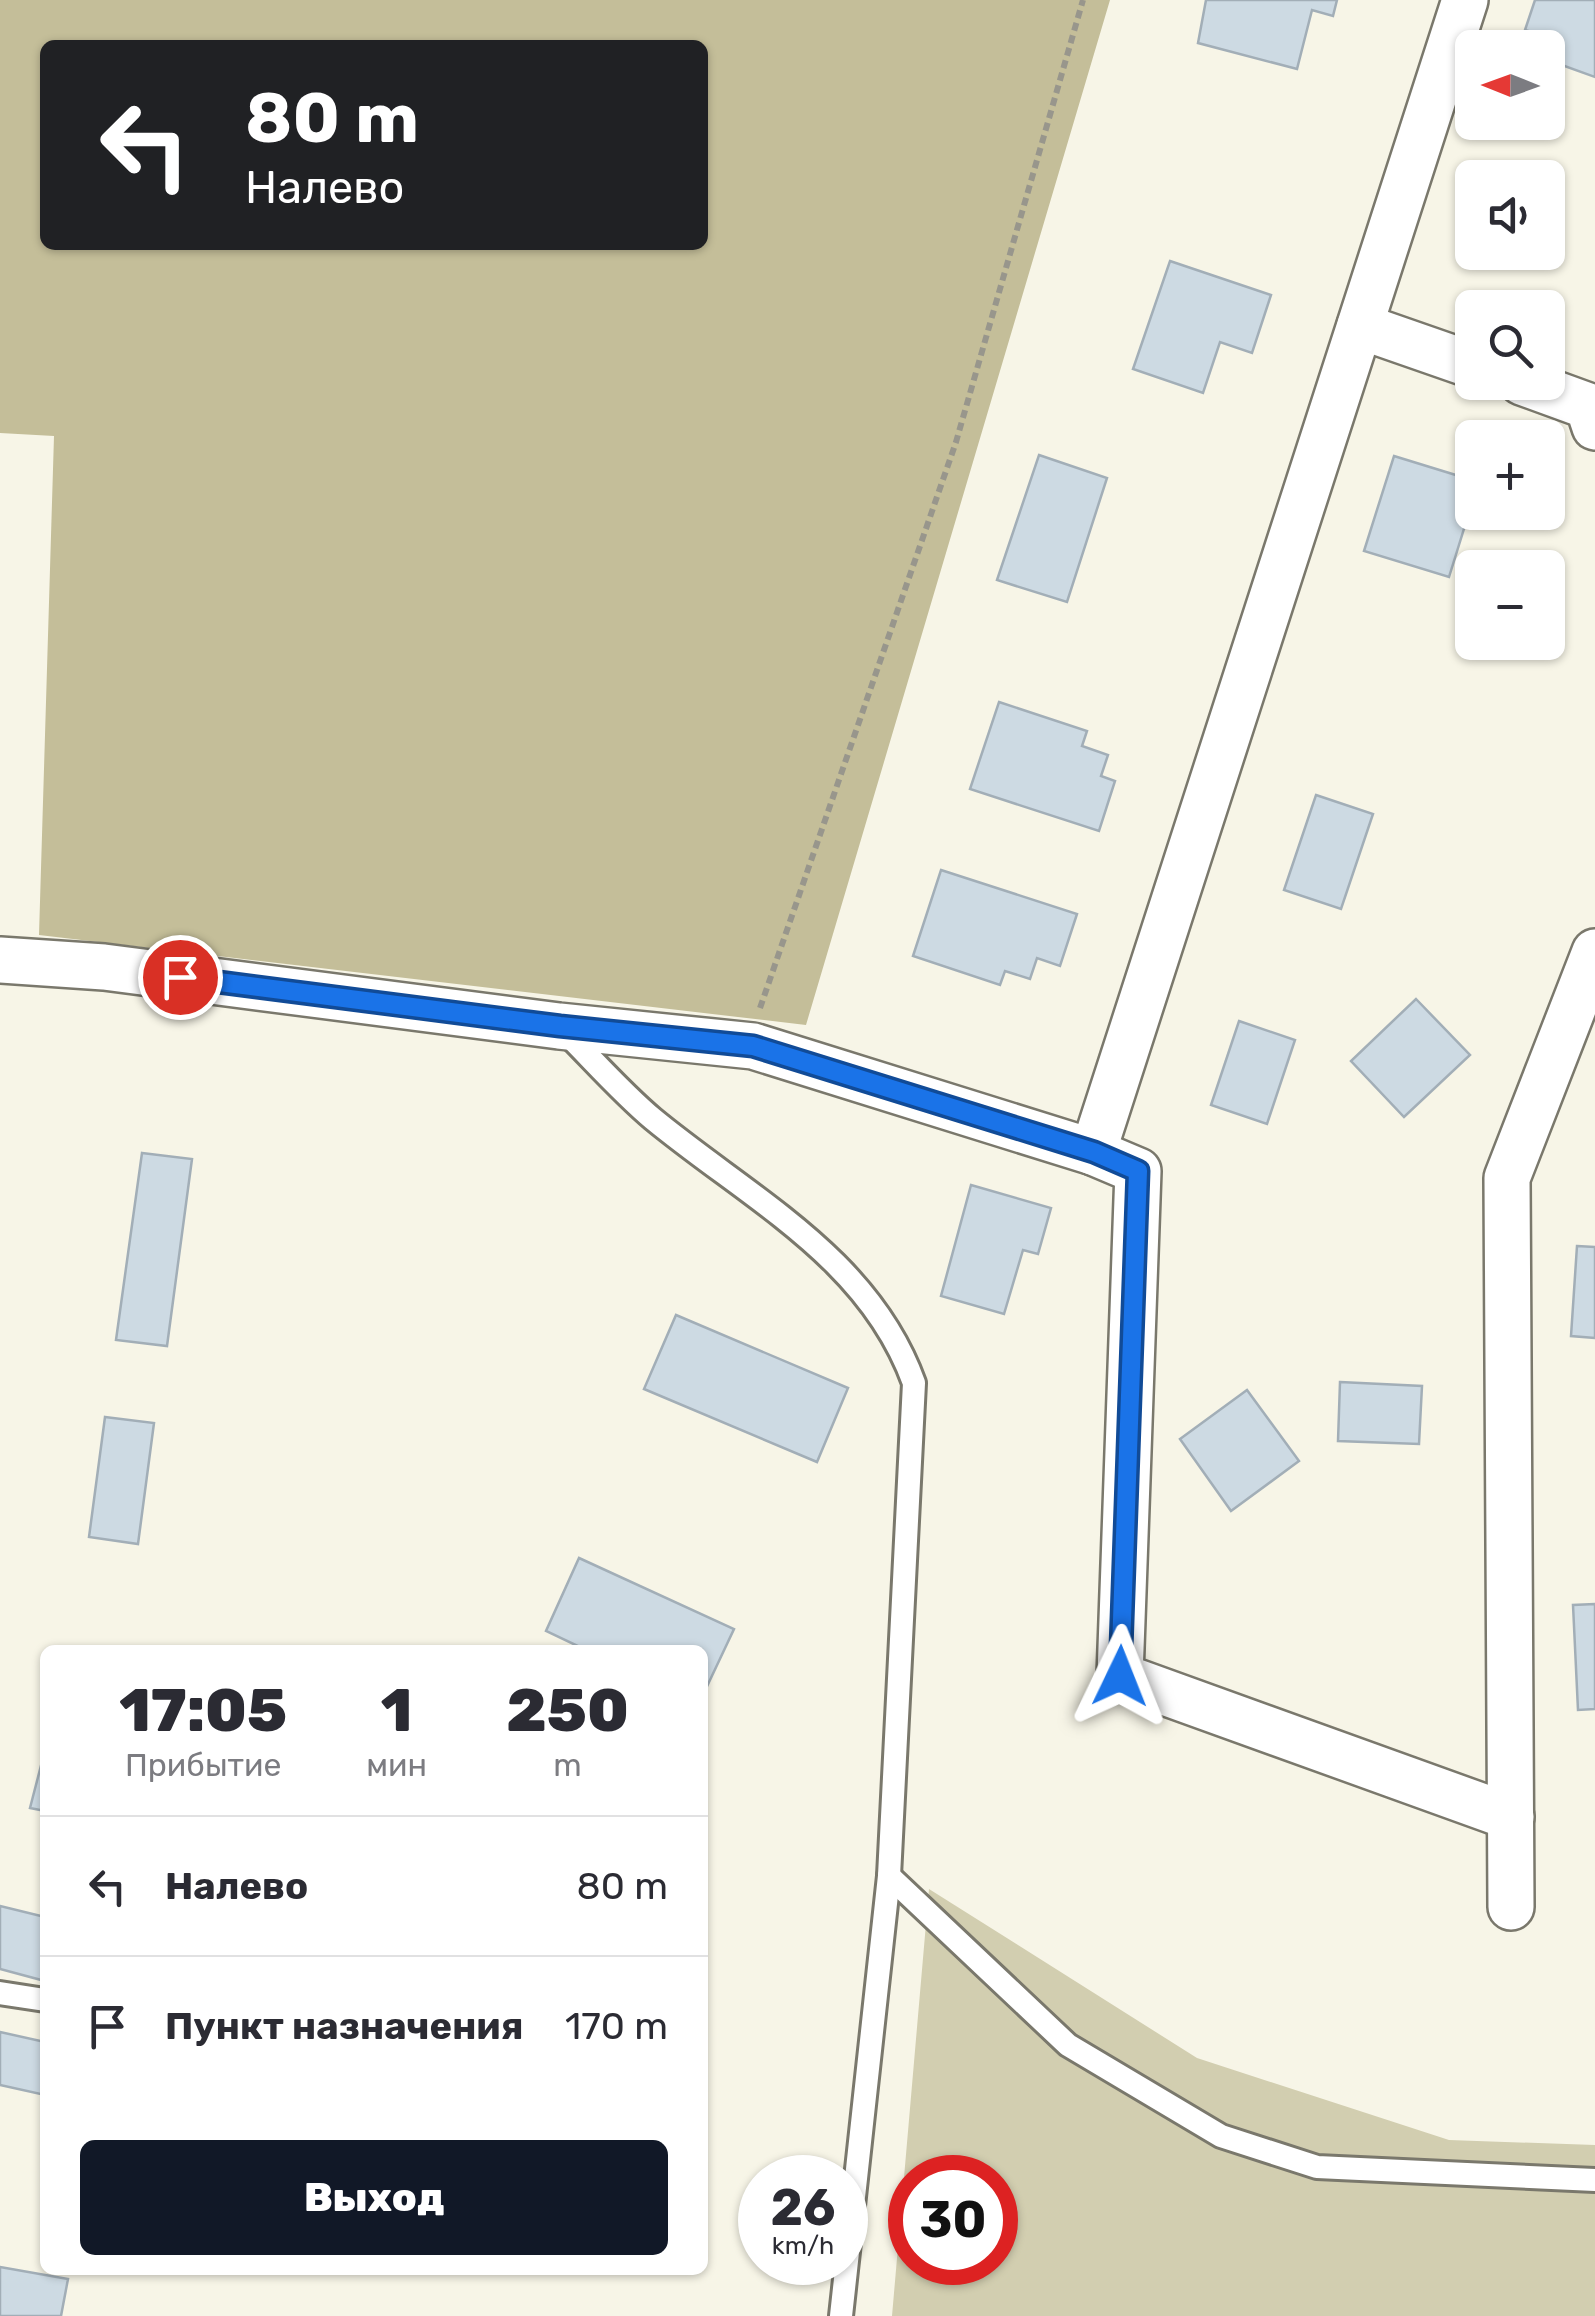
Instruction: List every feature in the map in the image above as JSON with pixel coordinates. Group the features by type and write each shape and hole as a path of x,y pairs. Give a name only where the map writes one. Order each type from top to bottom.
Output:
{"street":[{"path":"1094,1152 1465,0"},
{"path":"1360,326 1455,359"},
{"path":"1565,398 1588,406 1595,426"},
{"path":"1511,1906 1506,1178 1595,952"},
{"path":"0,960 104,967 560,1026 753,1046 1094,1152 1138,1171 1120,1676 1511,1817"}],"lane":[{"path":"560,1026 652,1118 773,1207 847,1272 902,1350 914,1384 889,1876 841,2316"},
{"path":"889,1876 1068,2045 1221,2136 1317,2168 1595,2180"},
{"path":"0,1993 40,1999"}],"path":[{"path":"725,1044 762,1005 956,442 1083,0"}],"shaded area":[{"path":"0,0 1110,0 806,1025 39,935 54,436 0,433"},
{"path":"929,1889 1197,2058 1449,2140 1595,2145 1595,2316 892,2316 895,2285 1018,2285 1018,2155 906,2155"}],"building":[{"path":"1206,0 1337,0 1333,16 1312,10 1297,69 1198,43"},
{"path":"1535,0 1595,0 1595,77 1565,66 1565,30 1525,30"},
{"path":"1170,261 1271,295 1252,353 1220,342 1203,393 1133,369"},
{"path":"1039,455 1107,478 1067,602 997,580"},
{"path":"1394,456 1455,475 1455,530 1464,530 1449,577 1364,551"},
{"path":"999,702 1087,731 1082,746 1108,755 1101,776 1115,781 1099,831 970,789"},
{"path":"1316,795 1373,814 1341,909 1284,890"},
{"path":"941,870 1077,914 1060,966 1037,958 1030,979 1005,971 1000,985 913,956"},
{"path":"1416,999 1470,1055 1404,1117 1351,1061"},
{"path":"1239,1021 1295,1040 1267,1124 1211,1105"},
{"path":"142,1153 192,1159 167,1346 116,1340"},
{"path":"971,1185 1051,1208 1038,1254 1023,1250 1004,1314 941,1296"},
{"path":"1577,1246 1595,1247 1595,1338 1571,1336"},
{"path":"676,1315 848,1388 817,1462 644,1389"},
{"path":"1340,1382 1422,1386 1419,1444 1338,1441"},
{"path":"1247,1390 1299,1461 1231,1511 1180,1439"},
{"path":"105,1417 154,1423 138,1544 89,1537"},
{"path":"579,1558 734,1629 708,1684 708,1645 575,1645 546,1631"},
{"path":"1595,1604 1595,1709 1578,1710 1573,1605"},
{"path":"40,1769 40,1810 30,1808"},
{"path":"0,1906 40,1916 40,1980 0,1969"},
{"path":"0,2032 40,2041 40,2094 0,2085"},
{"path":"0,2267 68,2279 61,2316 0,2316"}],"route":[{"path":"180,977 560,1026 753,1046 1094,1152 1138,1171 1120,1676"}]}
